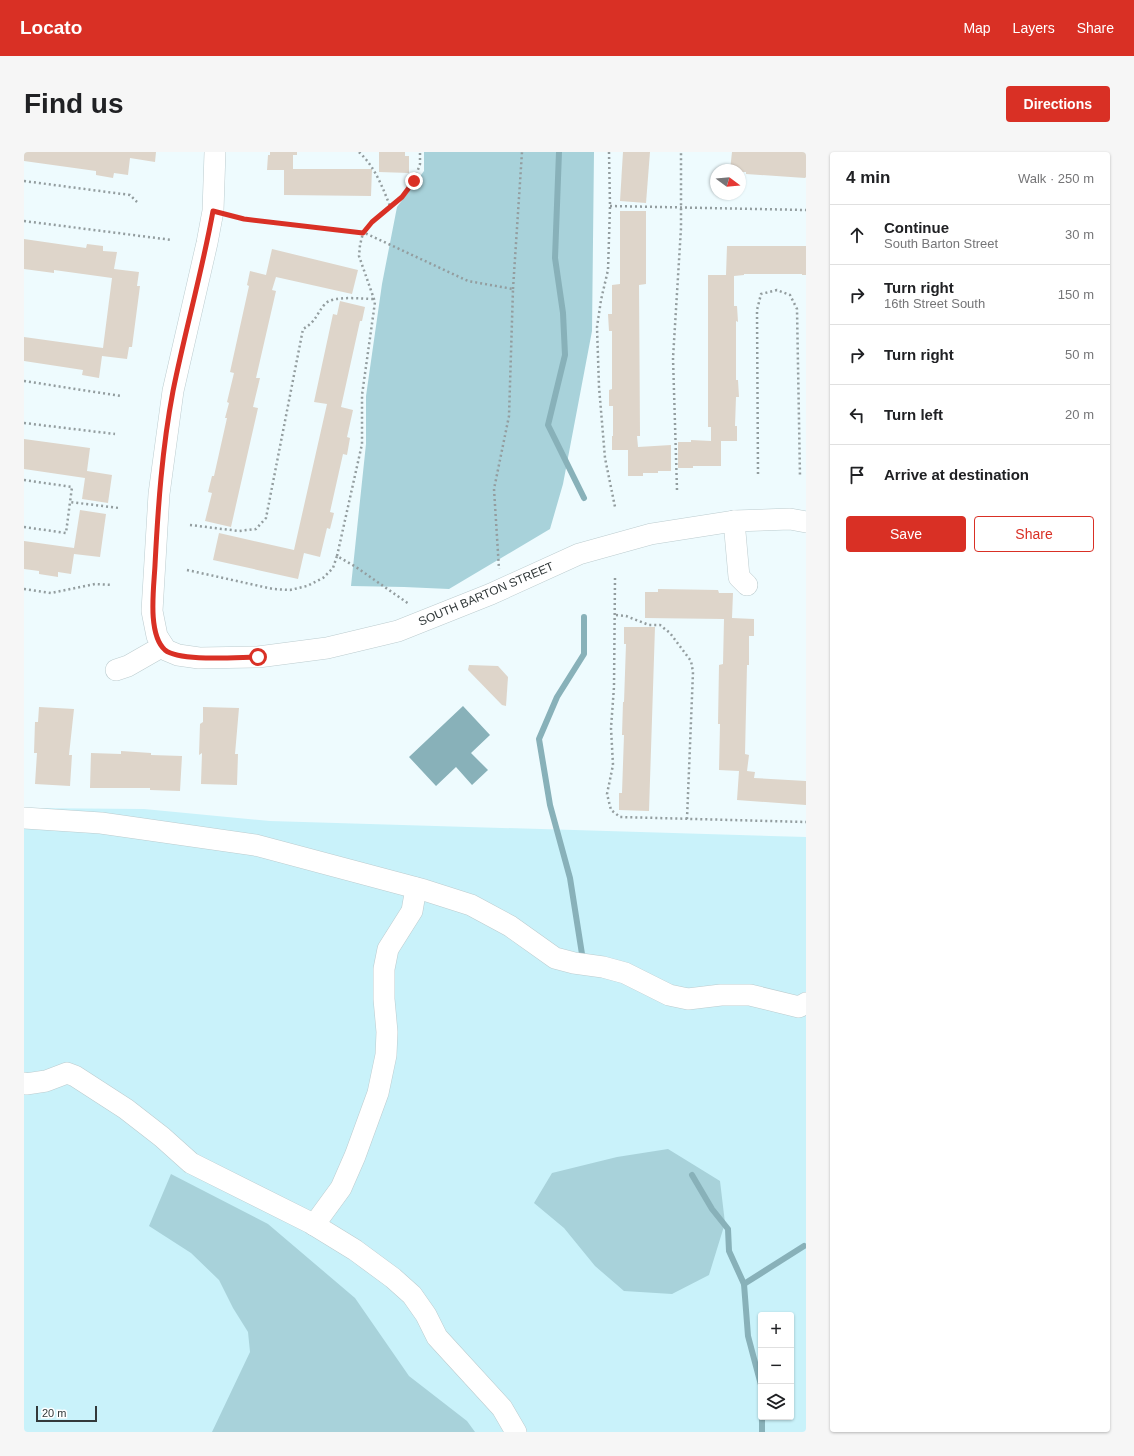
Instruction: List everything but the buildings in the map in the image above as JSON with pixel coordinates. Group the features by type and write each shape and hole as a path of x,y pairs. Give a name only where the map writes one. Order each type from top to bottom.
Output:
{"street":[{"path":"116,670 128,666 164,648 157,636 152,611 159,494 173,391 213,211 215,152"},
{"name":"SOUTH BARTON STREET","path":"164,648 178,655 199,658 258,657 327,648 398,631 491,594 579,554 651,534 734,521 790,519 806,522"},
{"path":"734,521 739,577 748,585"},
{"path":"24,818 100,823 255,845 416,888 471,905 510,926 555,958 574,963 603,967 625,973 669,996 688,999 721,995 750,995 799,1007 806,1003"},
{"path":"314,1225 340,1188 355,1156 378,1093 386,1055 387,1032 384,999 384,968 388,948 412,911 416,888"},
{"path":"24,1083 26,1084 46,1080 67,1073 75,1076 126,1109 162,1137 191,1163 314,1225 355,1250 393,1278 412,1295 426,1315 437,1337 502,1408 516,1432"}],"path":[{"path":"359,152 366,158 377,174 390,206"},
{"path":"187,570 273,589 290,590 307,586 323,578 333,568 362,444 362,395 375,302 360,256 360,245 363,233 372,222 402,197 414,181 420,164 420,152"},
{"path":"499,569 494,489 509,416 513,289 522,152"},
{"path":"609,152 610,206 608,270 597,327 598,387 605,458 615,507"},
{"path":"677,490 673,358 681,228 682,152"},
{"path":"24,180 130,195 137,202"},
{"path":"610,206 806,210"},
{"path":"213,211 244,219 367,234 468,281 513,289"},
{"path":"24,221 172,240"},
{"path":"758,474 757,310 761,294 777,290 790,295 797,309 800,477"},
{"path":"190,525 239,531 256,529 266,518 303,329 311,324 326,302 338,298 374,299"},
{"path":"24,381 121,396"},
{"path":"24,423 115,434"},
{"path":"24,480 72,487 66,533 24,527"},
{"path":"70,502 119,508"},
{"path":"337,556 356,567 412,606"},
{"path":"615,578 616,616 611,728 613,765 607,794 611,810 620,817 806,822"},
{"path":"24,589 51,593 95,584 112,585"},
{"path":"616,616 626,616 649,625 660,625 670,633 691,661 693,672 687,819"}],"shaded area":[{"path":"424,152 594,152 592,331 563,484 550,529 449,589 351,586 366,444 366,396 382,284 397,207 424,171"},
{"path":"463,706 490,735 471,753 488,770 472,785 456,767 436,786 409,757"},
{"path":"24,808 144,809 270,821 806,837 806,1432 24,1432"},
{"path":"668,1149 720,1181 725,1223 709,1275 672,1294 624,1291 595,1266 564,1228 534,1203 552,1173 617,1157"},
{"path":"171,1174 268,1224 355,1298 409,1376 467,1421 475,1432 212,1432 250,1352 248,1332 233,1308 219,1280 191,1253 149,1226"}],"waterway":[{"path":"559,152 555,258 563,313 565,355 548,425 584,498"},
{"path":"582,954 570,878 550,805 539,739 557,697 584,654 584,617"},
{"path":"692,1175 712,1209 728,1229 729,1251 744,1284 748,1336 761,1384"},
{"path":"744,1284 804,1246"},
{"path":"762,1420 762,1432"}],"route":[{"path":"258,657 199,658 178,655 166,650 157,636 152,611 159,494 166,436 173,391 213,211 244,219 363,233 386,209 402,197 414,181"}]}
